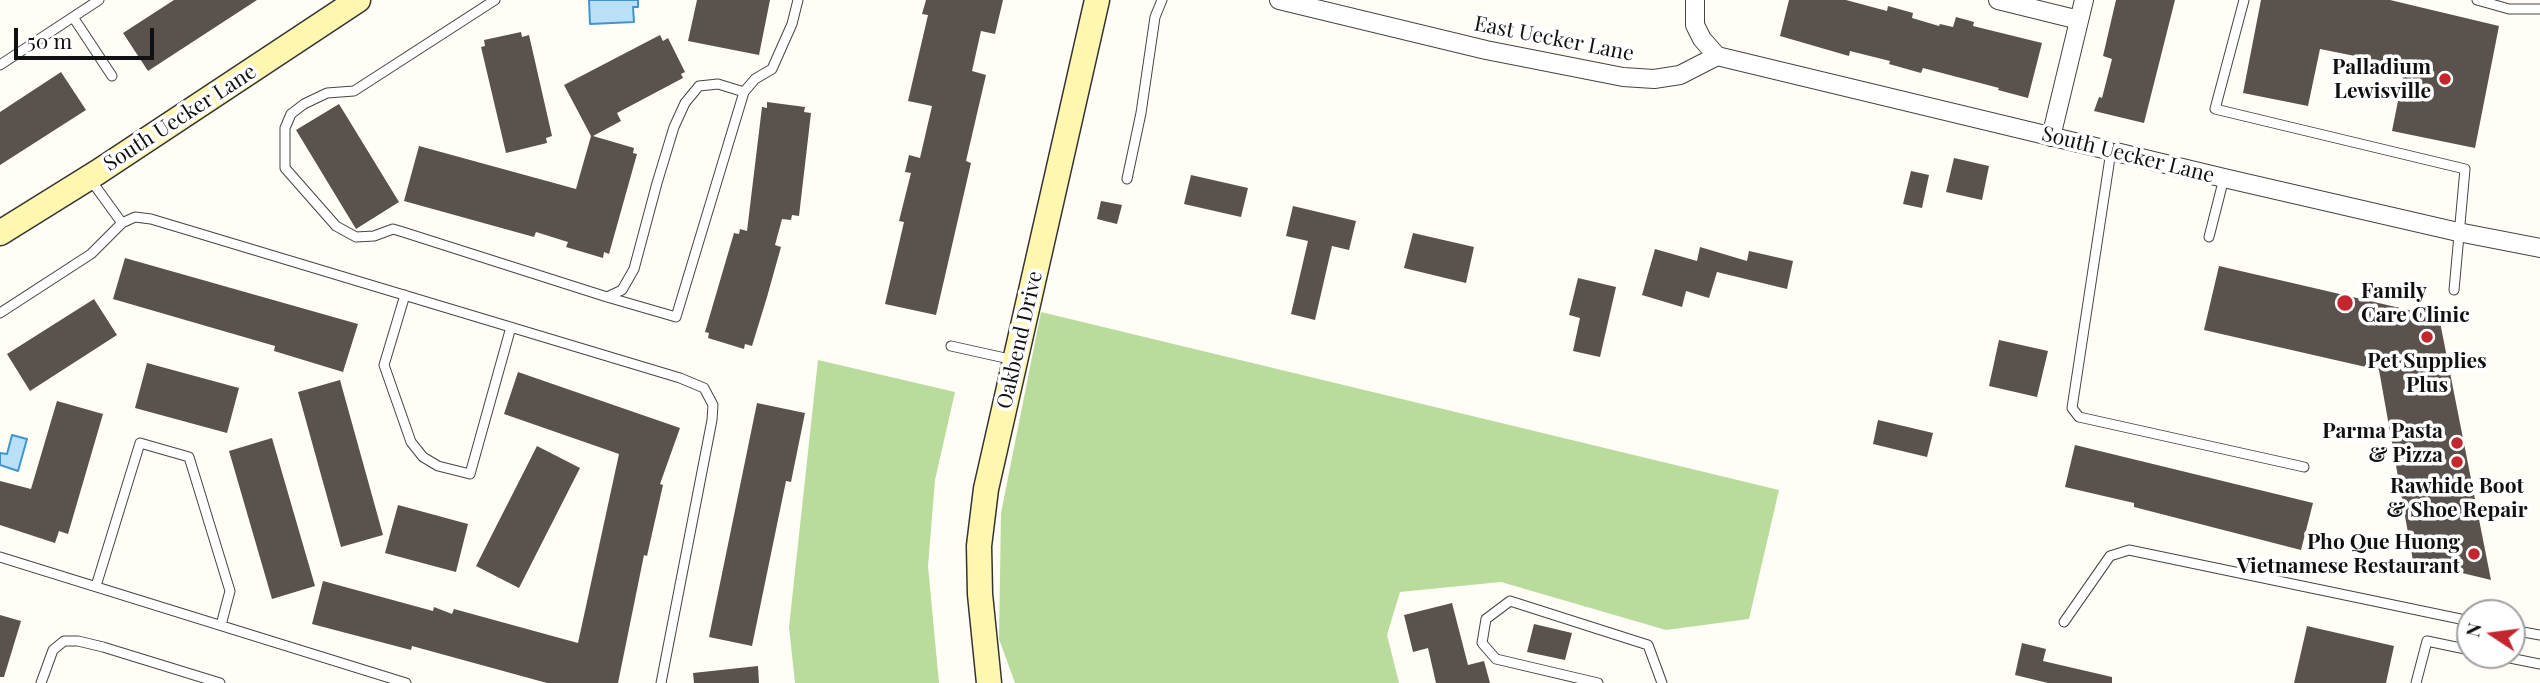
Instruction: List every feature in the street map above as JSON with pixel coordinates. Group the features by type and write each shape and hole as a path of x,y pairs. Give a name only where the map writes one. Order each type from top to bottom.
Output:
{"street":[{"name":"South Uecker Lane","path":"0,233 358,0"},
{"name":"Oakbend Drive","path":"989,683 980,594 979,546 986,489 1097,0"},
{"name":"East Uecker Lane","path":"1279,0 1486,50 1623,78 1654,79 1680,75 1717,56"},
{"path":"1695,0 1695,25 1702,40 1717,56"},
{"path":"1998,0 2080,20"},
{"path":"2051,137 2084,0"},
{"name":"South Uecker Lane","path":"1717,56 2224,178 2458,232 2540,248"}],"lane":[{"path":"495,0 354,91 327,93 291,114 285,128 285,168 336,226 356,237 374,236 393,229 676,317 744,92 755,79 772,69 792,24 798,0"},
{"path":"1127,179 1141,113 1155,17 1162,0"},
{"path":"2244,0 2215,109 2465,169 2454,289"},
{"path":"2477,0 2510,9 2540,9"},
{"path":"0,65 96,1"},
{"path":"73,17 112,76"},
{"path":"607,296 622,290 634,269 667,149 685,103 699,86 718,84 744,92"},
{"path":"2111,151 2072,408 2079,418 2304,467"},
{"path":"89,177 122,223"},
{"path":"2210,237 2224,178"},
{"path":"0,313 91,254 122,223 135,217 151,219 512,327 680,378 704,388 713,405 661,683"},
{"path":"405,295 384,365 411,443 423,457 438,466 470,474 512,327"},
{"path":"951,346 1015,360"},
{"path":"96,586 140,443 189,457 230,591 221,625"},
{"path":"2064,622 2110,556 2129,550 2456,618"},
{"path":"0,557 406,683"},
{"path":"1598,683 1496,659 1482,643 1486,619 1510,601 1648,645 1662,683"},
{"path":"41,683 53,650 64,641 78,641 103,647 220,683"},
{"path":"2416,683 2427,641 2456,647"}],"green space":[{"path":"1041,312 1779,490 1749,619 1666,630 1501,582 1400,592 1387,635 1399,683 1015,683 999,639 1001,513"},
{"path":"818,360 955,392 935,480 928,566 939,683 795,683 789,627"}],"water":[{"path":"589,0 638,0 638,7 633,7 634,22 590,24"},
{"path":"12,435 27,439 18,471 0,465 0,453 7,454"}],"building":[{"path":"174,0 257,0 148,71 123,33"},
{"path":"697,0 770,0 759,55 688,41"},
{"path":"926,0 1003,0 995,34 981,31 972,71 986,75 966,161 971,163 936,315 885,304 904,222 899,221 911,173 905,172 909,155 920,158 932,106 908,101 928,15 922,14"},
{"path":"1789,0 1846,0 1887,11 1888,6 1913,13 1912,18 1939,26 1953,27 1956,17 1974,22 1973,26 2042,43 2028,98 1923,68 1921,73 1889,64 1890,61 1850,51 1849,56 1780,36"},
{"path":"2116,0 2175,0 2144,123 2094,111 2099,97 2102,98 2112,59 2103,56"},
{"name":"Palladium Lewisville","path":"2261,0 2390,0 2499,26 2475,148 2392,131 2405,66 2320,49 2308,106 2243,93"},
{"path":"521,32 522,37 529,35 552,136 546,138 547,143 506,153 481,47 485,46 484,40"},
{"path":"660,35 663,41 668,38 685,72 681,74 683,78 617,113 621,121 593,136 634,148 633,153 637,154 609,254 604,252 603,258 566,247 568,242 536,232 534,237 404,201 419,146 576,189 591,136 564,85"},
{"path":"61,72 86,110 0,165 0,112"},
{"path":"767,102 805,107 804,112 811,113 799,216 792,215 791,220 782,219 775,245 781,247 767,297 752,346 745,344 744,349 708,338 709,333 705,332 734,233 739,234 740,229 747,231 762,107 767,108"},
{"path":"339,104 399,202 356,229 296,130"},
{"path":"1954,158 1989,166 1982,200 1946,192"},
{"path":"1911,171 1929,175 1922,208 1903,204"},
{"path":"1191,175 1248,188 1241,217 1184,204"},
{"path":"1101,201 1122,205 1117,224 1097,219"},
{"path":"1293,206 1356,221 1349,250 1332,246 1315,320 1291,314 1308,241 1286,236"},
{"path":"1413,233 1474,247 1466,283 1404,268"},
{"path":"1700,247 1747,261 1749,251 1793,261 1787,289 1717,272 1709,298 1686,291 1682,307 1642,295 1655,249 1697,261"},
{"path":"125,258 358,324 343,372 274,351 275,346 113,299"},
{"path":"2219,266 2439,317 2491,580 2413,561 2379,370 2204,330"},
{"path":"1578,278 1616,287 1600,357 1573,351 1580,318 1569,315"},
{"path":"94,299 117,335 30,391 7,354"},
{"path":"1999,340 2048,351 2037,397 1989,386"},
{"path":"147,363 239,388 227,433 135,408"},
{"path":"518,372 680,428 660,484 663,485 647,556 644,555 618,683 547,683 412,646 411,650 312,624 323,581 433,611 434,607 452,614 454,609 578,643 619,454 504,414"},
{"path":"340,380 383,535 341,547 298,392"},
{"path":"57,401 103,414 68,534 59,531 55,543 0,525 0,481 31,489"},
{"path":"757,403 805,413 791,482 786,481 752,646 709,637"},
{"path":"1878,420 1933,433 1927,457 1873,444"},
{"path":"272,438 315,586 272,599 229,451"},
{"path":"2075,445 2313,503 2301,550 2134,507 2134,503 2065,487"},
{"path":"537,446 580,468 519,588 476,566"},
{"path":"398,505 468,524 456,572 385,553"},
{"path":"1452,603 1468,665 1484,661 1490,683 1436,683 1428,648 1413,652 1404,615"},
{"path":"0,615 21,621 4,677 0,677"},
{"path":"1534,624 1572,633 1565,660 1527,652"},
{"path":"2307,626 2394,646 2386,683 2294,683"},
{"path":"2022,643 2046,649 2043,661 2112,677 2112,683 2048,683 2015,675"},
{"path":"758,666 759,683 694,683 693,673"}],"place":[{"name":"Palladium Lewisville","path":"2445,79"},
{"name":"Family Care Clinic","path":"2345,303"},
{"name":"Pet Supplies Plus","path":"2427,337"},
{"name":"Parma Pasta & Pizza","path":"2457,443"},
{"name":"Rawhide Boot & Shoe Repair","path":"2457,462"},
{"name":"Pho Que Huong Vietnamese Restaurant","path":"2474,554"}]}
